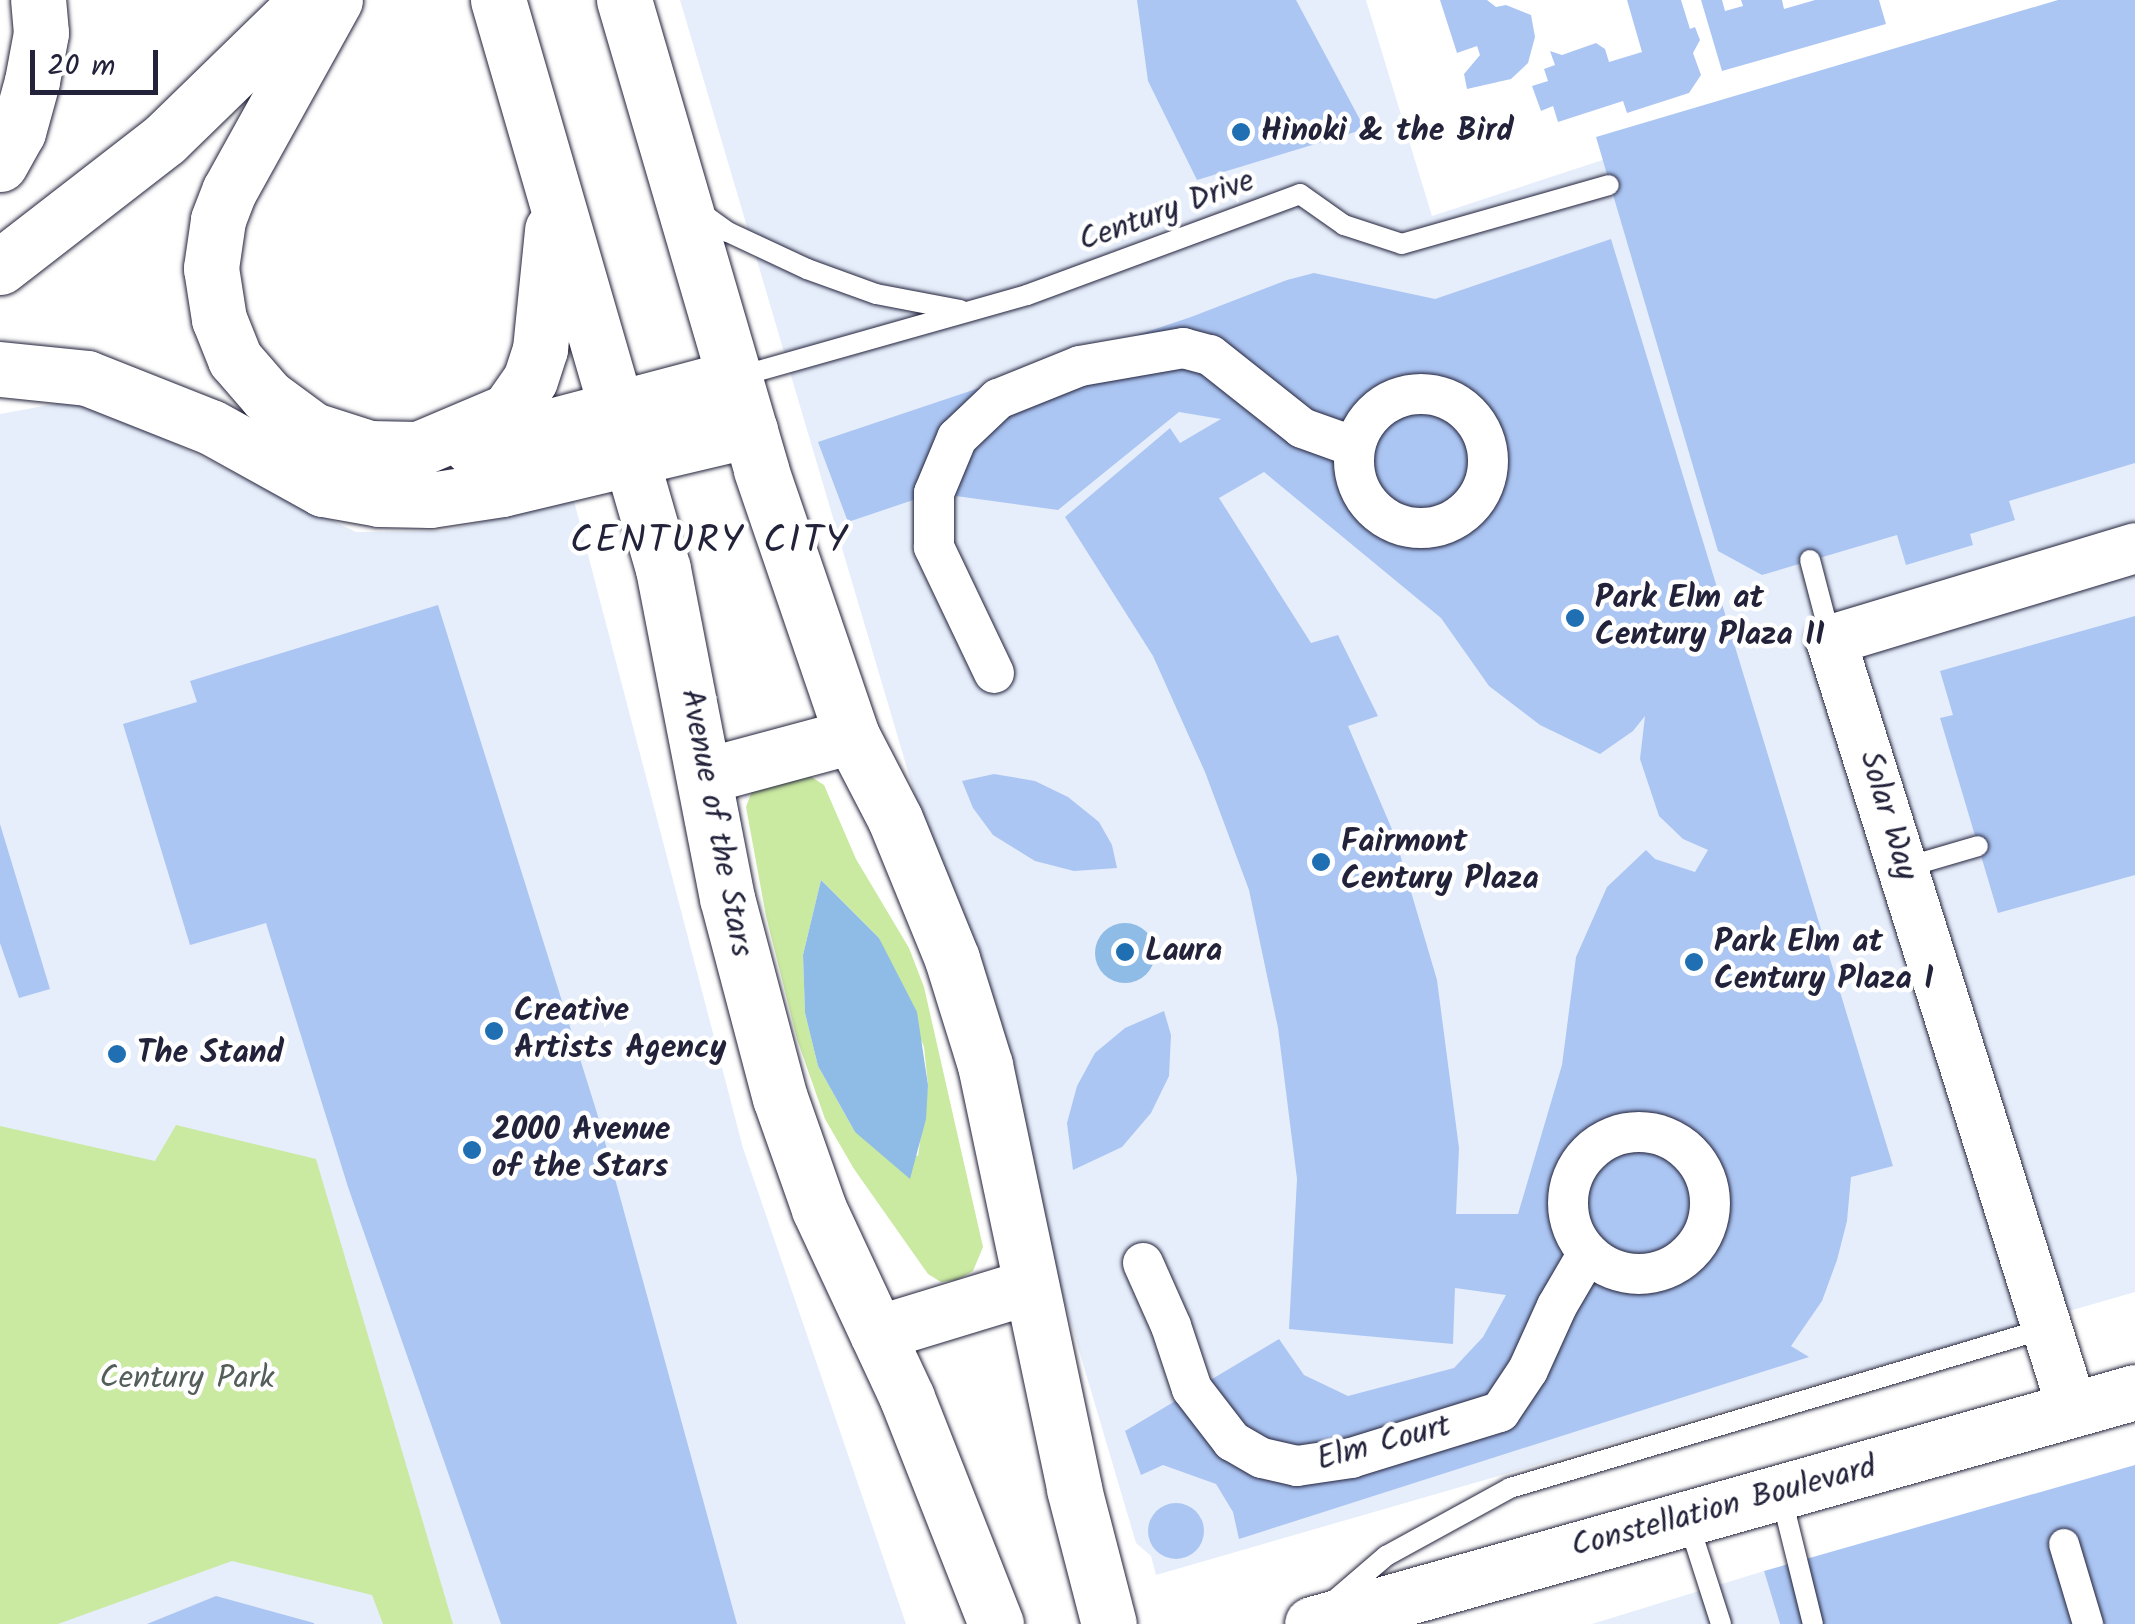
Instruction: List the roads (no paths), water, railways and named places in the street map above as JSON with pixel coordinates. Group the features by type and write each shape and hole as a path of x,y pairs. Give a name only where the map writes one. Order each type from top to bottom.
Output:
{"main road":[{"path":"0,164 18,132 32,80 41,34 38,0"},
{"path":"0,266 166,139 308,0"},
{"path":"334,0 230,190 218,220 212,268 219,319 235,359 256,384 314,430 369,448 418,450 624,434 750,430"},
{"name":"Avenue of the Stars","path":"498,0 674,613 740,953 780,1098 819,1208 877,1332 996,1624"},
{"path":"624,0 750,430 852,736 895,818 952,959 985,1065 1074,1489 1109,1624"},
{"path":"418,450 508,410 530,380 545,326 554,192"},
{"path":"0,369 87,378 116,388 211,427 322,488 379,498 430,500 502,489 624,434 736,377"},
{"path":"704,776 852,736"},
{"path":"877,1332 1031,1286"},
{"name":"Constellation Boulevard","path":"1312,1624 2135,1392"}],"street":[{"path":"994,673 934,548 934,494 957,438 998,399 1080,366 1183,348 1210,355 1302,428 1355,447"},
{"path":"1831,640 2135,548"},
{"name":"Solar Way","path":"1831,640 2073,1410"},
{"name":"Elm Court","path":"1144,1263 1192,1389 1232,1441 1262,1458 1297,1466 1351,1458 1500,1412 1528,1370 1557,1306 1588,1253"},
{"path":"2064,1544 2088,1624"}],"lane":[{"name":"Century Drive","path":"736,377 1027,295 1300,194 1344,225 1402,244 1610,184"},
{"path":"684,200 728,232 808,269 876,294 967,312"},
{"path":"1810,560 1831,640"},
{"path":"1903,868 1978,846"},
{"path":"1312,1624 1345,1586 1386,1556 1510,1488 2047,1328"},
{"path":"1781,1493 1812,1624"},
{"path":"1687,1518 1721,1624"}],"water":[{"path":"821,880 879,938 917,1012 928,1085 926,1119 910,1179 855,1132 818,1066 805,1013 803,955"},
{"path":"1125,923 1146,932 1155,953 1146,974 1125,983 1104,974 1095,953 1104,932"}],"place":[{"name":"Hinoki & the Bird","path":"1241,132"},
{"name":"Park Elm at Century Plaza II","path":"1575,618"},
{"name":"Fairmont Century Plaza","path":"1321,862"},
{"name":"Laura","path":"1125,952"},
{"name":"Park Elm at Century Plaza I","path":"1694,962"},
{"name":"Creative Artists Agency","path":"494,1031"},
{"name":"The Stand","path":"117,1054"},
{"name":"2000 Avenue of the Stars","path":"472,1150"}],"district":[{"name":"CENTURY CITY","path":"710,543"}],"park label":[{"name":"Century Park","path":"187,1379"}]}
